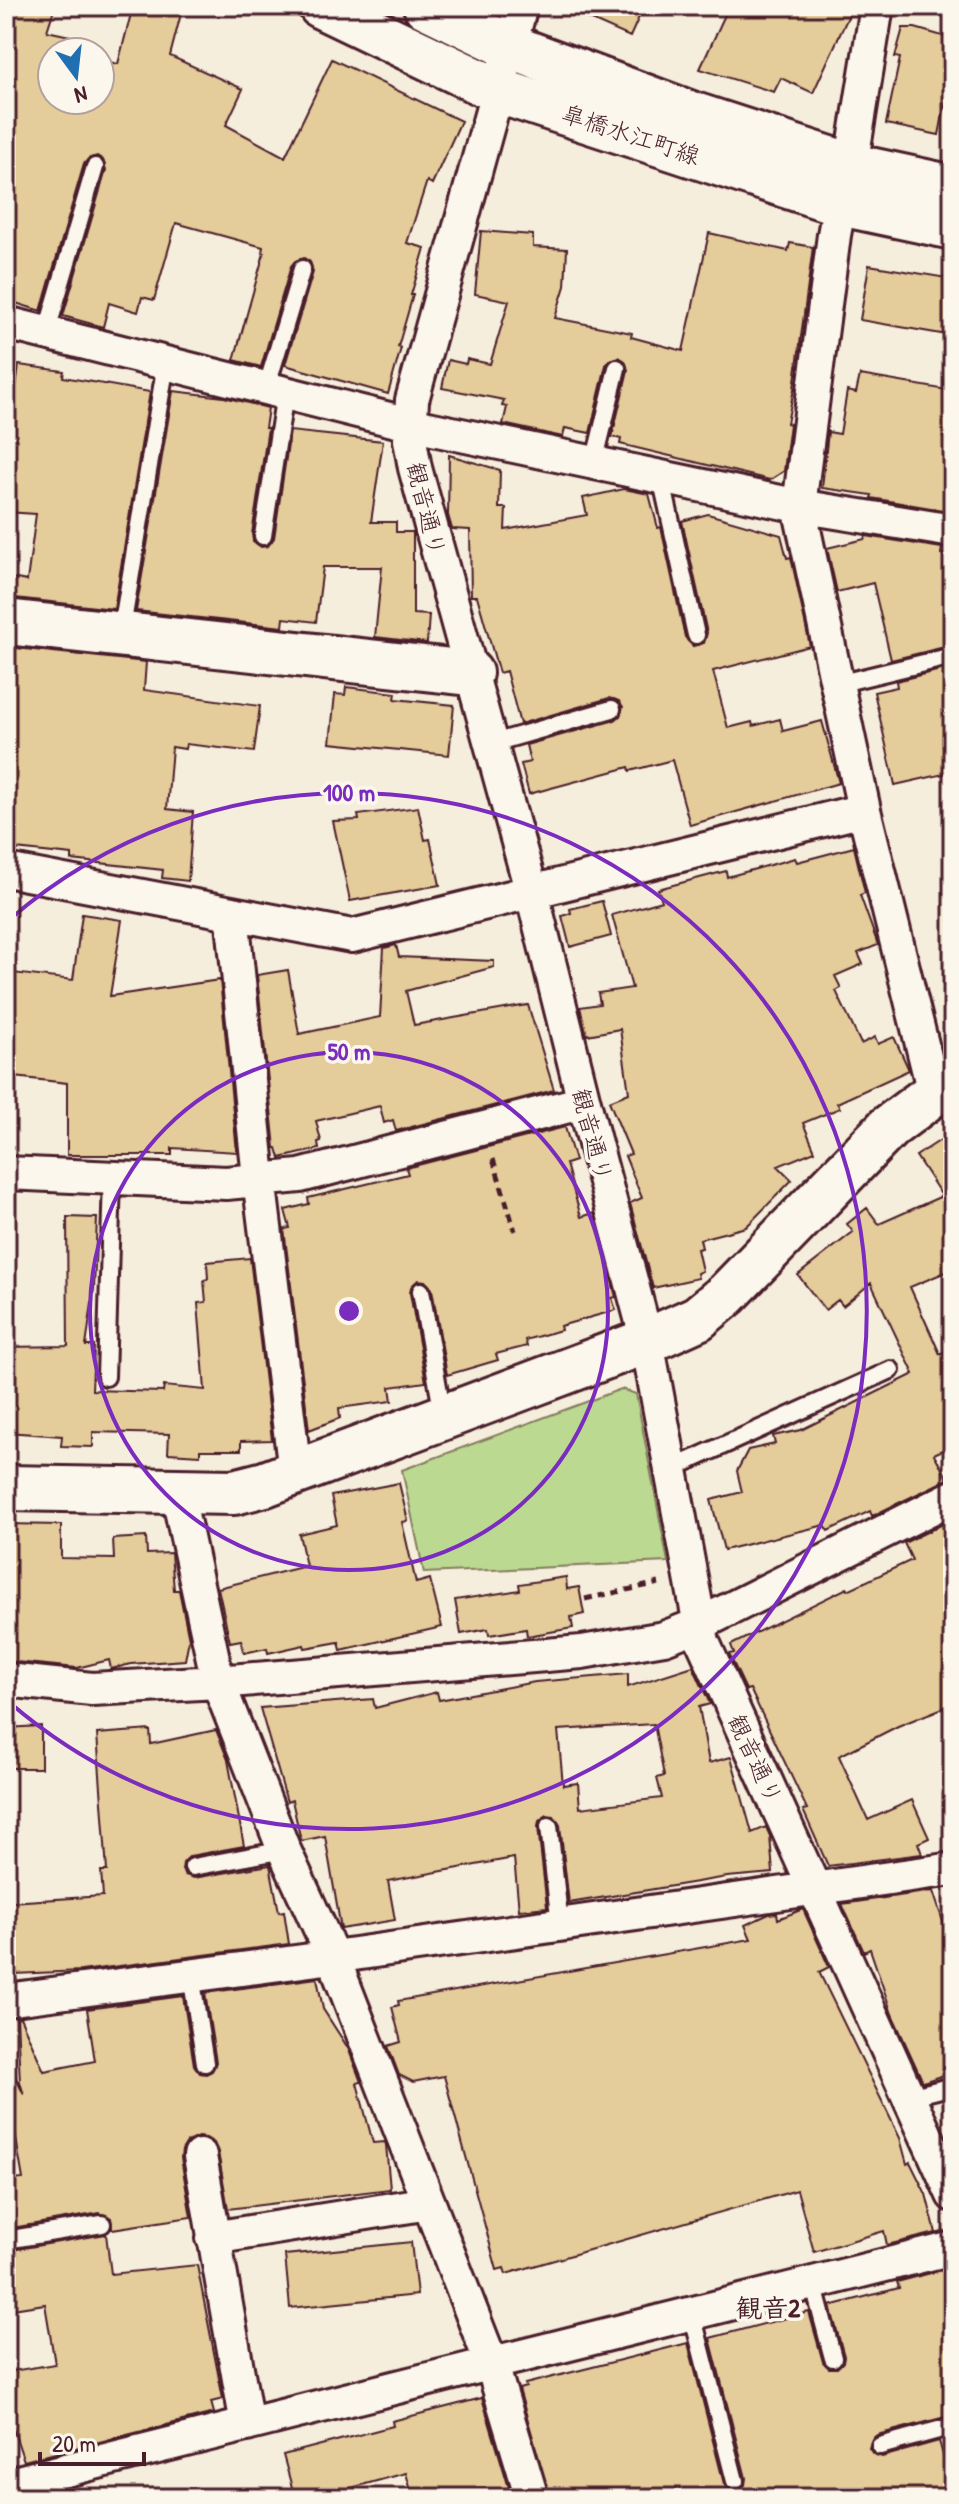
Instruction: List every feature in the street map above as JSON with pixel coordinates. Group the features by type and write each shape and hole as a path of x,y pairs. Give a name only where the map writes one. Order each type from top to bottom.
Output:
{"street":[{"name":"皐橋水江町線","path":"321,6 496,90 845,184 953,188"},
{"name":"皐橋水江町線","path":"426,6 516,26 691,114 845,184 953,227"},
{"path":"6,1488 29,1491 234,1492 647,1341 698,1318 727,1294 889,1127 944,1086 864,810 799,506 845,184 877,6"},
{"name":"観音通り","path":"516,26 412,400 409,424 415,468 532,893 647,1341 703,1642 953,2195"},
{"path":"6,323 409,424 799,506 953,531"},
{"path":"6,622 470,673"},
{"path":"6,870 352,936 864,810"},
{"path":"232,913 259,1178 295,1472"},
{"path":"6,1173 226,1183 300,1176 584,1102"},
{"path":"177,1491 218,1682 284,1850 333,1957 492,2365 532,2498"},
{"path":"6,1680 92,1689 218,1682 582,1652 664,1638 700,1624 953,1497"},
{"path":"6,2000 953,1869"},
{"path":"200,2156 247,2425"},
{"path":"213,2238 429,2203"},
{"path":"9,2485 953,2248"}],"lane":[{"path":"46,334 95,167"},
{"path":"263,536 276,391 302,269"},
{"path":"121,635 166,363"},
{"path":"594,463 617,368"},
{"path":"661,477 696,635"},
{"path":"837,684 953,656"},
{"path":"490,744 612,709"},
{"path":"106,1377 112,1178"},
{"path":"421,1291 444,1417"},
{"path":"671,1469 891,1370"},
{"path":"549,1826 560,1925"},
{"path":"193,1867 284,1850"},
{"path":"191,1975 205,2063"},
{"path":"909,2097 953,2086"},
{"path":"6,2240 102,2224"},
{"path":"813,2283 833,2358"},
{"path":"692,2314 735,2481"},
{"path":"880,2446 953,2426"}],"path":[{"path":"483,1128 515,1231"},
{"path":"585,1599 691,1576"}],"green space":[{"path":"621,1389 636,1394 668,1562 424,1573 402,1470"}],"building":[{"path":"6,6 55,6 47,31 70,36 36,36 36,116 116,116 116,64 133,6 183,6 170,56 243,89 226,125 285,157 332,59 461,121 432,184 427,181 407,243 425,248 388,394 285,365 313,272 310,262 304,258 291,266 261,367 234,360 264,253 263,247 176,223 154,300 142,297 138,312 109,303 103,327 63,316 106,170 103,160 97,156 84,164 41,311 6,300"},
{"path":"560,6 644,6 630,37"},
{"path":"729,6 853,6 813,93 781,78 774,92 700,69"},
{"path":"903,28 915,28 953,39 953,101 946,100 939,135 886,124 900,58 895,57"},
{"path":"481,231 533,235 533,247 567,249 565,286 555,318 632,333 631,337 683,351 709,233 788,251 790,243 813,247 787,423 790,424 784,471 770,480 620,444 621,439 612,437 628,370 625,361 619,357 606,365 590,433 565,428 563,437 503,424 507,407 502,406 504,400 442,388 448,360 466,364 467,359 490,364 509,301 475,294"},
{"path":"869,265 953,279 953,336 860,320"},
{"path":"19,365 64,371 63,377 150,392 114,609 6,597 6,577 27,581 36,514 6,512 6,435 9,435"},
{"path":"860,375 953,391 953,486 949,511 822,488 828,432 840,434 847,391 856,393"},
{"path":"173,391 224,397 268,408 265,428 268,428 252,534 253,541 261,547 268,546 274,538 290,431 383,441 371,522 396,522 396,532 413,532 413,614 429,615 427,643 375,637 382,567 323,567 316,622 284,618 283,627 136,611"},
{"path":"449,455 500,470 499,508 506,508 505,530 587,515 583,498 624,489 649,494 658,528 661,527 685,637 693,646 704,643 707,633 682,521 708,514 781,535 787,558 791,557 810,646 713,671 728,728 780,719 783,731 822,721 839,783 690,825 672,760 630,771 629,767 529,794 521,764 530,762 526,745 615,720 623,707 619,701 609,698 520,724 506,671 499,673 477,596 471,596 470,530 452,529 448,515"},
{"path":"866,536 942,548 941,554 953,557 953,645 891,660 873,583 837,592 827,548 865,539"},
{"path":"6,647 146,662 144,690 260,706 254,752 186,744 185,749 172,747 167,809 193,812 188,881 162,878 163,870 72,860 72,855 6,848"},
{"path":"953,667 953,772 895,785 874,692 897,687 896,681"},
{"path":"346,687 396,693 395,699 454,705 449,755 330,743 335,694 345,695"},
{"path":"418,807 425,840 430,839 440,885 350,901 333,821 359,820 358,815"},
{"path":"854,847 865,893 860,895 878,945 858,953 863,964 835,976 841,988 836,991 861,1044 875,1037 878,1044 894,1037 909,1070 837,1103 840,1108 803,1123 815,1151 778,1166 792,1180 746,1227 700,1239 702,1248 697,1249 702,1271 697,1273 698,1278 653,1288 630,1203 642,1198 625,1156 631,1154 609,1101 629,1093 620,1029 587,1035 580,1007 600,1004 598,993 632,988 612,915 662,901 658,889 726,871 727,877 795,858 797,862"},
{"path":"602,901 611,936 570,947 562,916 571,913 570,909"},
{"path":"82,914 122,920 110,996 220,980 237,1152 172,1148 172,1155 67,1155 67,1083 6,1076 6,1037 13,973 73,980"},
{"path":"396,945 399,957 494,961 494,967 406,991 414,1025 528,1005 554,1090 396,1131 393,1120 384,1123 380,1106 316,1121 321,1141 318,1142 319,1149 280,1158 275,1148 257,975 288,970 299,1034 380,1017 384,948"},
{"path":"565,1127 575,1161 566,1164 581,1217 594,1213 616,1297 612,1298 616,1310 560,1326 561,1330 525,1340 527,1346 496,1354 498,1360 447,1375 432,1289 425,1281 418,1280 410,1293 426,1382 390,1387 392,1401 339,1408 340,1418 309,1430 284,1229 290,1228 285,1210 309,1204 308,1198 408,1174 406,1168"},
{"path":"953,1132 953,1269 910,1287 940,1354 953,1347 953,1445 934,1454 948,1479 872,1516 870,1511 828,1531 825,1525 724,1550 711,1500 742,1492 737,1471 748,1450 775,1444 773,1436 801,1430 914,1374 871,1283 843,1306 838,1300 825,1310 798,1275 853,1232 847,1224 867,1208 879,1224 942,1196 916,1156"},
{"path":"67,1217 97,1218 94,1289 86,1346 94,1346 92,1390 163,1392 164,1386 205,1390 198,1303 206,1302 204,1280 208,1279 207,1262 250,1258 272,1440 241,1441 241,1450 200,1450 200,1455 168,1453 169,1434 93,1432 93,1447 61,1446 62,1436 6,1432 6,1347 68,1346"},
{"path":"399,1483 408,1521 402,1522 416,1583 430,1579 442,1627 341,1650 339,1642 268,1653 267,1648 244,1653 241,1640 230,1642 218,1588 306,1566 299,1534 337,1525 331,1496"},
{"path":"6,1524 61,1525 61,1558 114,1559 113,1539 146,1537 147,1554 171,1553 174,1590 179,1590 189,1639 185,1660 131,1664 111,1669 109,1660 77,1668 6,1661"},
{"path":"943,1524 953,1544 953,1704 898,1726 839,1756 868,1820 912,1800 929,1838 918,1843 922,1854 828,1866 803,1810 807,1809 750,1689 746,1690 729,1654 734,1653 731,1645 912,1560 904,1543"},
{"path":"566,1577 567,1589 579,1587 584,1614 571,1617 573,1628 527,1636 526,1629 489,1635 488,1629 461,1634 455,1600 520,1590 519,1584"},
{"path":"693,1666 710,1704 699,1707 709,1763 731,1757 752,1833 766,1827 770,1836 773,1873 727,1877 569,1903 560,1825 554,1816 547,1815 539,1821 538,1827 547,1907 519,1910 514,1858 388,1881 395,1920 341,1929 325,1836 301,1841 292,1800 287,1802 260,1708 373,1699 375,1708 437,1692 439,1700 535,1682 628,1674 628,1687","holes":["654,1724 664,1776 657,1778 662,1798 580,1808 578,1783 563,1785 558,1730"]},
{"path":"41,1726 41,1768 6,1768 6,1728"},
{"path":"150,1730 151,1744 216,1730 228,1760 244,1846 190,1856 183,1863 182,1870 185,1875 194,1878 270,1865 279,1912 284,1911 289,1944 81,1971 14,1974 10,1902 103,1896 101,1871 107,1871 97,1734"},
{"path":"933,1891 953,1952 953,2072 923,2082 892,2014 870,1949 864,1952 842,1904"},
{"path":"803,1909 829,1967 819,1972 900,2138 907,2164 910,2162 926,2194 936,2233 887,2245 884,2231 814,2252 797,2190 506,2274 504,2268 497,2270 444,2076 413,2082 399,2075 388,2046 401,2042 392,2007 399,2005 398,2001 751,1939 745,1925 769,1914 777,1913 778,1919"},
{"path":"317,1978 323,2009 348,2048 361,2082 357,2083 373,2143 385,2142 390,2189 228,2209 218,2152 214,2143 198,2137 187,2142 181,2158 191,2217 112,2229 111,2218 100,2213 6,2229 6,2181 23,2179 6,2081 6,2077 14,2074 24,2095 20,2082 17,2018 20,2017 44,2071 95,2061 87,2009 183,1996 194,2065 200,2073 206,2074 212,2071 216,2062 205,1993"},
{"path":"106,2234 111,2274 197,2265 223,2399 211,2402 214,2413 24,2461 6,2408 6,2372 55,2364 45,2304 6,2310 6,2251"},
{"path":"411,2242 417,2295 290,2308 285,2255"},
{"path":"946,2269 947,2275 953,2273 953,2415 877,2435 869,2448 873,2454 882,2457 939,2441 953,2498 550,2498 519,2389 526,2387 525,2384 688,2343 724,2484 731,2491 738,2491 745,2485 746,2478 710,2338 809,2312 823,2362 829,2368 837,2368 844,2356 830,2306 899,2288 897,2282"},
{"path":"482,2398 512,2498 413,2498 406,2473 351,2488 354,2498 304,2498 301,2489 293,2491 283,2455 393,2426 392,2421"}],"district":[{"name":"観音2","path":"768,2307"}]}
